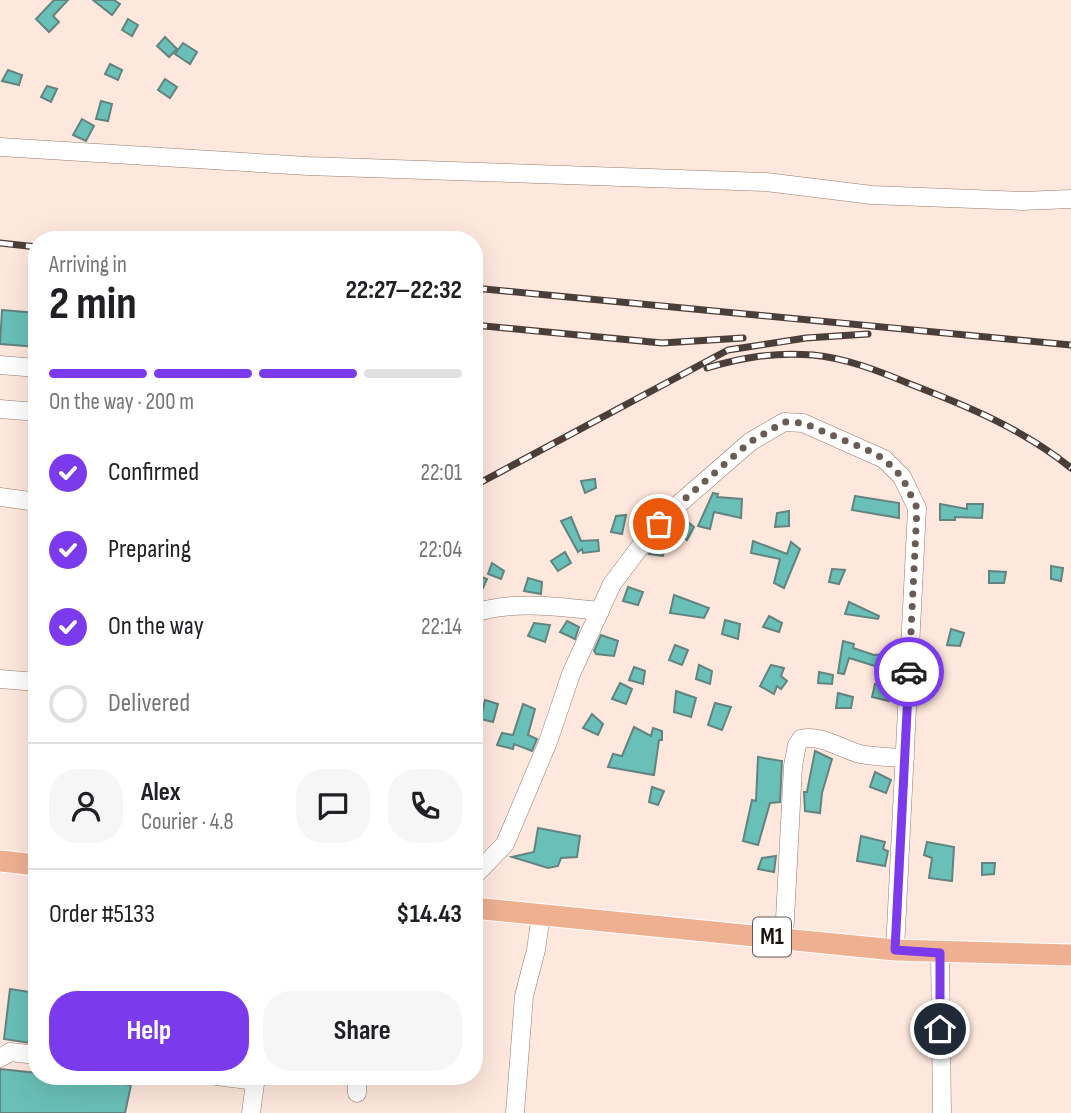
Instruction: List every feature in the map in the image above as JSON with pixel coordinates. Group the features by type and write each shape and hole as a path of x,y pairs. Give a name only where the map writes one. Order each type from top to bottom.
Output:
{"main road":[{"path":"0,861 28,864"},
{"name":"M1","path":"483,909 895,950 1071,956"}],"street":[{"path":"0,147 308,166 766,182 885,195 1022,201 1071,199"},
{"path":"0,365 28,367"},
{"path":"0,409 28,411"},
{"path":"483,867 505,844 548,742 571,674 612,584 672,510 765,431 784,422 803,423 884,459 902,477 917,508 895,950"},
{"path":"0,497 28,501"},
{"path":"483,610 497,607 551,606 600,611"},
{"path":"0,680 28,682"},
{"path":"784,938 793,766 797,745 801,739 807,738 860,754 905,758"},
{"path":"515,1113 524,996 541,914"},
{"path":"940,953 942,1113"},
{"path":"0,1058 10,1052 28,1054"},
{"path":"251,1113 255,1085"}],"building":[{"path":"54,0 68,0 53,16 59,22 49,32 36,19"},
{"path":"93,0 114,0 120,4 112,15"},
{"path":"128,19 138,25 132,36 122,30"},
{"path":"165,37 177,49 169,57 157,46"},
{"path":"183,43 197,52 190,64 175,54"},
{"path":"110,64 122,70 118,80 105,74"},
{"path":"8,70 22,75 19,85 2,81"},
{"path":"165,79 177,87 170,98 158,90"},
{"path":"47,86 57,89 51,102 41,97"},
{"path":"101,101 112,104 108,121 96,119"},
{"path":"82,119 94,126 86,141 73,135"},
{"path":"2,310 28,312 28,346 0,344"},
{"path":"595,479 596,488 585,493 581,481"},
{"path":"713,493 718,494 717,497 742,499 741,518 714,512 710,529 698,526"},
{"path":"855,496 899,503 899,518 852,510"},
{"path":"940,504 967,509 967,504 983,504 982,518 955,517 955,520 940,520"},
{"path":"789,511 789,526 775,527 777,513"},
{"path":"626,515 622,534 611,532 616,516"},
{"path":"571,517 581,541 598,540 599,551 583,553 582,549 578,552 561,521"},
{"path":"684,519 694,527 687,540 677,533"},
{"path":"660,540 666,544 663,556 649,554"},
{"path":"753,541 787,554 791,542 800,549 784,588 774,583 780,559 751,553"},
{"path":"565,552 571,563 558,571 551,561"},
{"path":"492,563 504,571 501,579 488,574"},
{"path":"1051,566 1063,568 1061,581 1051,579"},
{"path":"832,569 845,570 839,584 829,582"},
{"path":"989,571 1006,572 1004,583 989,583"},
{"path":"528,578 542,582 541,594 524,591"},
{"path":"628,587 643,592 638,605 623,601"},
{"path":"674,595 709,608 704,618 670,613"},
{"path":"849,602 879,616 878,619 845,614"},
{"path":"769,616 782,623 779,632 763,627"},
{"path":"725,620 740,624 738,639 722,634"},
{"path":"567,621 579,627 575,639 560,632"},
{"path":"534,623 550,625 545,642 528,636"},
{"path":"951,629 964,633 960,646 947,645"},
{"path":"601,635 618,641 614,656 596,654 594,651"},
{"path":"843,641 854,644 853,648 874,655 894,653 898,669 886,668 882,686 893,689 889,701 872,697 877,684 875,666 849,658 844,674 838,673"},
{"path":"675,645 688,650 682,665 669,660"},
{"path":"699,665 712,671 710,684 696,679"},
{"path":"771,665 784,668 781,676 787,681 781,689 777,686 774,694 760,686"},
{"path":"634,667 645,671 643,684 629,680"},
{"path":"819,672 833,675 832,684 818,683"},
{"path":"620,683 632,689 626,704 612,699"},
{"path":"676,691 696,698 691,717 674,712"},
{"path":"838,693 853,697 851,708 836,708"},
{"path":"485,700 498,704 493,722 483,720"},
{"path":"715,703 731,707 722,730 708,725"},
{"path":"523,704 535,709 528,735 537,739 532,751 514,744 513,749 497,745 502,733 513,735"},
{"path":"592,714 603,724 598,735 583,728"},
{"path":"634,727 651,736 653,728 662,731 654,775 608,767 613,754 622,756"},
{"path":"815,751 832,759 822,793 820,813 805,811 804,792 807,792"},
{"path":"758,757 782,761 780,802 770,803 758,845 743,841 752,800 756,801"},
{"path":"875,772 891,780 886,793 870,787"},
{"path":"652,787 664,791 658,805 649,802"},
{"path":"538,828 580,836 577,857 561,858 558,866 548,868 512,857 534,852"},
{"path":"861,836 885,842 883,849 888,851 885,866 857,861"},
{"path":"927,842 954,847 952,881 929,878 932,858 924,855"},
{"path":"776,856 774,872 758,869 762,858"},
{"path":"982,863 995,863 994,874 982,875"},
{"path":"10,989 28,992 28,1043 4,1039"},
{"path":"0,1069 28,1072 28,1085 131,1085 125,1113 0,1113"}],"railway":[{"path":"0,243 28,246"},
{"path":"483,289 1071,345"},
{"path":"483,326 662,343 743,338"},
{"path":"483,481 728,350 806,338 868,334"},
{"path":"707,368 746,358 785,354 813,355 850,362 931,392 994,420 1034,442 1071,468"}],"way so far":[{"path":"659,524 750,442 784,422 803,423 825,431 884,459 902,477 917,508 909,672"}],"route":[{"path":"909,672 895,950 940,953 940,1029"}]}
